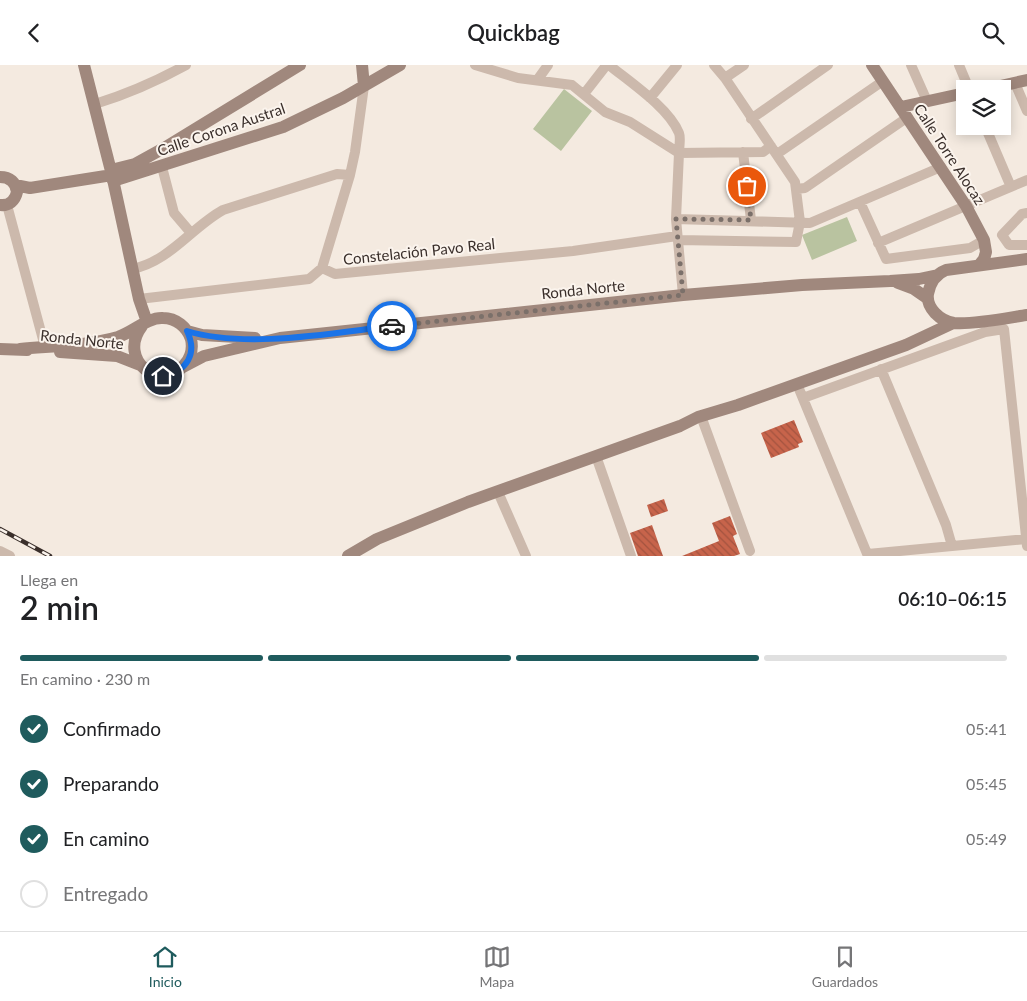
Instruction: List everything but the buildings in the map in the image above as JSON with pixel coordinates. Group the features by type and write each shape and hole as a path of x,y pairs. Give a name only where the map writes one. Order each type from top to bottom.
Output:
{"street":[{"path":"84,65 112,176 145,324"},
{"path":"95,104 126,94 186,65"},
{"name":"Calle Corona Austral","path":"112,176 164,148 300,65"},
{"path":"322,269 355,152 364,86 362,65"},
{"name":"Calle Corona Austral","path":"112,176 162,167 283,127 343,98 400,65"},
{"path":"475,65 518,78 538,79 572,85 605,112 630,122 679,153 743,153 774,150 883,81"},
{"path":"538,79 548,65"},
{"path":"584,94 605,67 609,65 650,98 680,134 676,219 683,295"},
{"path":"650,98 677,65"},
{"path":"714,65 725,78 795,182 800,222"},
{"path":"725,78 744,65"},
{"path":"751,119 828,65"},
{"name":"Calle Torre Alocaz","path":"872,65 966,206 984,240"},
{"path":"912,65 927,101"},
{"path":"959,65 965,80"},
{"path":"1021,82 1027,111"},
{"path":"796,189 805,188 904,112 927,101 956,95"},
{"path":"989,135 1012,187"},
{"path":"743,153 751,220"},
{"path":"162,167 174,213 191,233"},
{"path":"676,219 810,223 941,167"},
{"path":"132,269 152,263 170,251 210,217 223,210 338,174 350,175"},
{"path":"1,175 10,179 15,185 17,192 7,203"},
{"path":"15,185 30,188 112,176"},
{"path":"878,243 1027,180"},
{"path":"7,203 30,188"},
{"path":"860,202 886,259 970,248 984,240"},
{"path":"7,203 46,347"},
{"path":"1027,213 1022,214 1003,233 1009,245 1027,245"},
{"name":"Constelación Pavo Real","path":"139,299 309,279 322,269 335,275 572,251 677,238 796,242 800,222"},
{"path":"984,240 993,252 1012,260"},
{"path":"980,265 986,252 984,240"},
{"name":"Ronda Norte","path":"20,349 86,343 117,337 154,319 169,318 176,321 187,331 202,335 280,338 683,295 929,277 952,269 1027,259"},
{"path":"922,336 928,329 932,283 938,275"},
{"name":"Ronda Norte","path":"890,281 905,285 930,304 939,317 953,323"},
{"path":"348,556 377,539 498,492 680,426 701,416 738,405 906,345 953,323 1027,315"},
{"name":"Ronda Norte","path":"145,324 137,333 134,341 135,357 146,371 154,375 163,376 172,374 204,356 280,338"},
{"path":"797,384 868,555 952,546 1027,541 1004,329 985,332 803,398"},
{"path":"183,367 188,361 192,346 187,331"},
{"name":"Ronda Norte","path":"0,349 117,356 140,365"},
{"path":"880,369 946,525 952,546"},
{"path":"701,416 750,551"},
{"path":"596,456 632,556"},
{"path":"498,492 526,556"},
{"path":"0,551 10,556"}],"green space":[{"path":"564,89 592,111 561,151 533,129"},
{"path":"847,217 857,241 812,260 802,235"}],"railway":[{"path":"0,529 50,556"}],"way so far":[{"path":"392,326 683,295 676,219 751,220 747,186"}],"route":[{"path":"163,376 180,370 188,361 192,346 187,331 220,337 280,338 392,326"}]}
